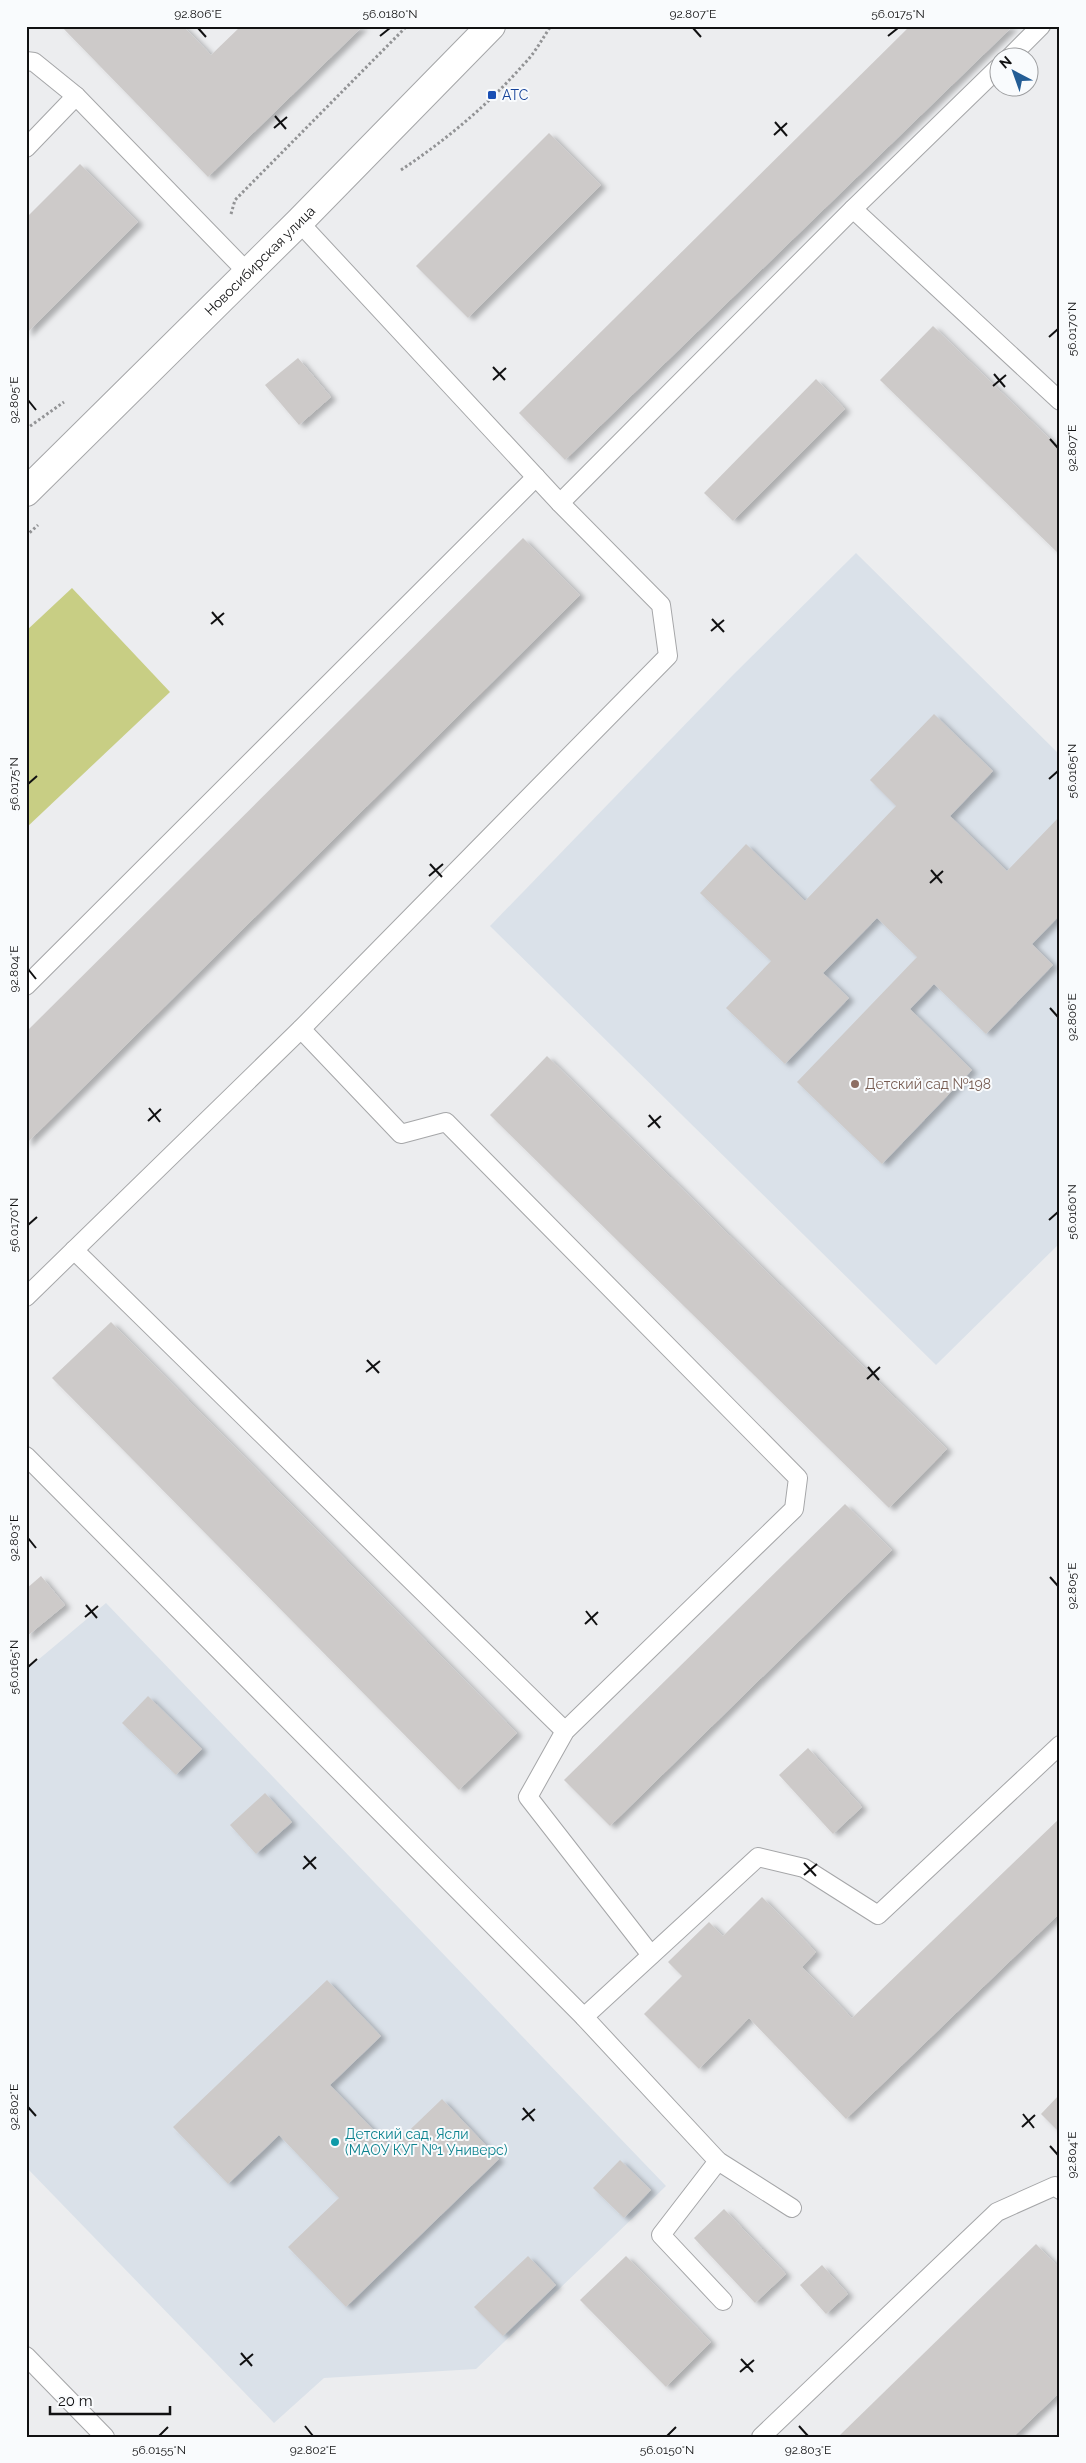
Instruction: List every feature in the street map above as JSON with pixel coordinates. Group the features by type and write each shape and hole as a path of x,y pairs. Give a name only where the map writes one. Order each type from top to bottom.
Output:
{"street":[{"name":"Новосибирская улица","path":"299,222 480,30"},
{"name":"Новосибирская улица","path":"26,492 247,272"}],"lane":[{"path":"1019,48 1041,26"},
{"path":"26,61 34,62 76,96 247,272 299,222 560,503 661,605 668,656 300,1030 26,1297"},
{"path":"560,503 853,209 988,78"},
{"path":"26,148 76,96"},
{"path":"853,209 1060,401"},
{"path":"26,986 536,477"},
{"path":"300,1030 402,1134 446,1122 798,1478 794,1508 565,1731 528,1797 651,1955"},
{"path":"74,1250 565,1731"},
{"path":"26,1456 584,2017 718,2161 792,2208"},
{"path":"584,2017 758,1857 804,1868 878,1915 1060,1745"},
{"path":"718,2161 661,2235 722,2301"},
{"path":"761,2437 997,2212 1055,2186 1060,2190"},
{"path":"26,2356 105,2437"}],"shaded area":[{"name":"Детский сад №198","path":"856,553 1060,755 1060,1243 936,1365 490,926 733,675"},
{"path":"106,1603 666,2186 476,2369 324,2378 274,2423 26,2167 26,1670"}],"green space":[{"path":"72,588 170,692 26,828 26,631"}],"building":[{"path":"61,26 183,26 211,55 241,26 363,26 208,177"},
{"path":"910,26 1013,26 990,48 988,48 988,50 565,460 519,413"},
{"path":"549,133 601,185 468,318 416,266"},
{"path":"80,164 138,222 26,334 26,218"},
{"path":"933,326 1060,449 1060,555 880,380"},
{"path":"298,358 331,397 299,425 265,385"},
{"path":"816,379 845,409 733,521 704,493"},
{"path":"523,538 580,595 26,1144 26,1032"},
{"path":"934,714 993,771 950,816 1007,871 1060,816 1060,915 1032,944 1053,965 986,1034 934,984 910,1009 972,1070 882,1164 797,1082 917,957 877,918 823,973 849,998 785,1064 726,1008 771,961 700,893 746,844 805,901 896,806 870,780"},
{"path":"547,1056 947,1449 889,1508 490,1115"},
{"path":"111,1322 517,1733 459,1790 52,1378"},
{"path":"845,1504 892,1550 610,1826 564,1780"},
{"path":"41,1576 65,1605 26,1637 26,1589"},
{"path":"148,1696 202,1749 176,1775 122,1723"},
{"path":"808,1748 862,1807 833,1834 779,1775"},
{"path":"265,1793 292,1822 256,1854 230,1825"},
{"path":"1060,1818 1060,1913 846,2119 749,2018 699,2069 644,2014 682,1976 668,1962 709,1922 723,1936 762,1897 816,1952 802,1967 852,2018"},
{"name":"Детский сад, Ясли (МАОУ КУГ №1 Универс)","path":"327,1980 381,2036 330,2085 391,2148 442,2099 499,2159 346,2307 288,2247 339,2198 279,2135 228,2184 173,2127"},
{"path":"1060,2094 1060,2133 1041,2114"},
{"path":"620,2160 651,2190 624,2218 593,2188"},
{"path":"724,2209 786,2274 755,2303 694,2238"},
{"path":"1036,2244 1060,2269 1060,2392 1013,2437 838,2437"},
{"path":"528,2256 556,2285 503,2336 474,2307"},
{"path":"626,2256 711,2342 666,2387 580,2300"},
{"path":"822,2265 848,2294 826,2314 800,2285"}],"place":[{"name":"АТС","path":"492,95"},
{"name":"Детский сад №198","path":"855,1084"},
{"name":"Детский сад, Ясли (МАОУ КУГ №1 Универс)","path":"335,2142"}]}
